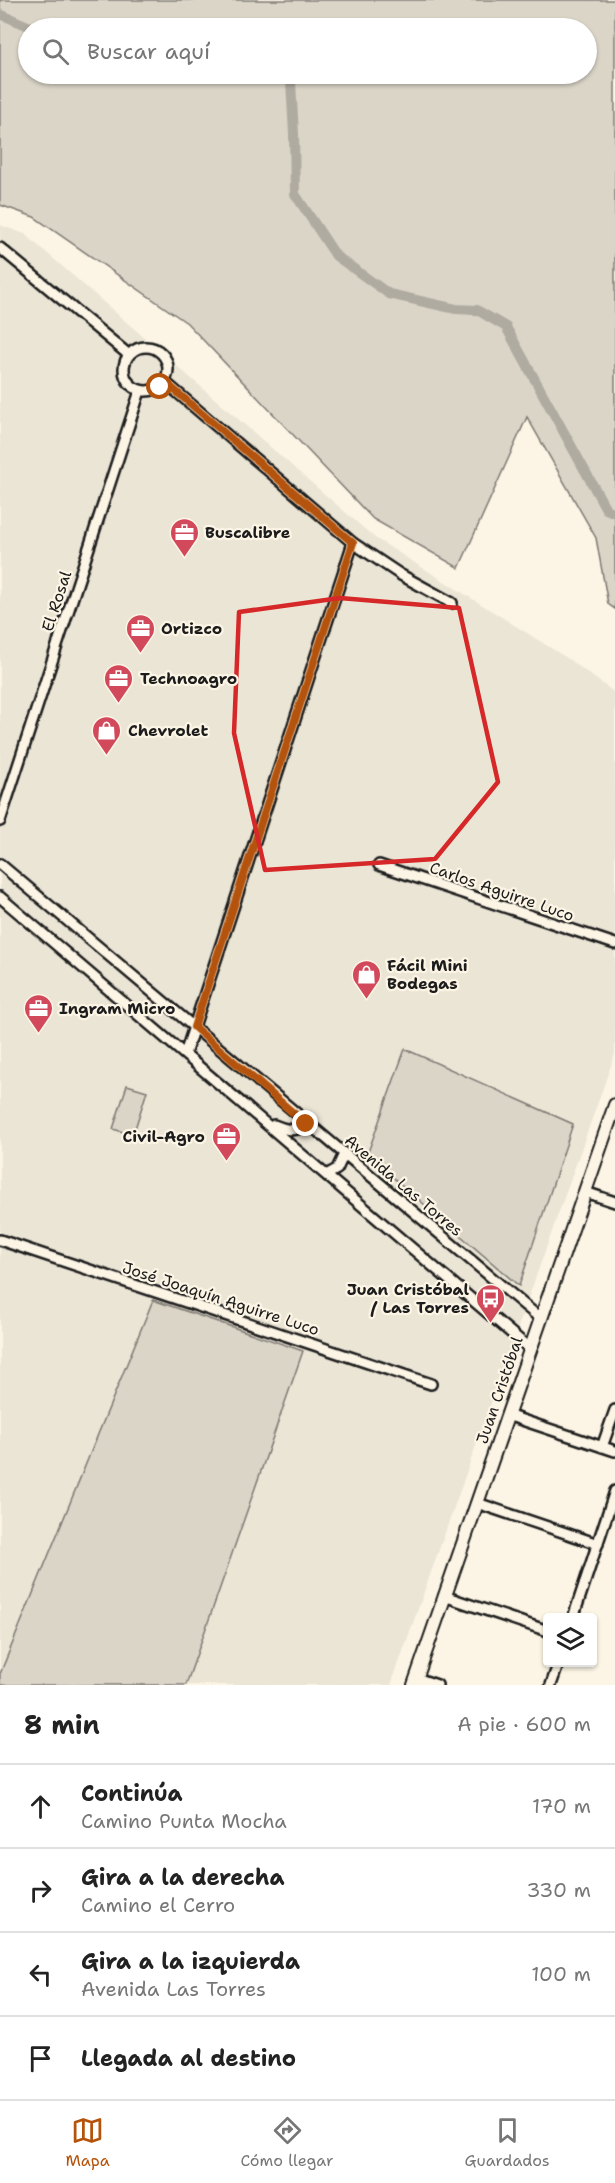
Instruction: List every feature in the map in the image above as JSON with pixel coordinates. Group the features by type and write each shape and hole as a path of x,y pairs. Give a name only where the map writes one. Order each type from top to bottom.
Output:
{"street":[{"path":"0,248 129,355"},
{"path":"142,347 157,349 167,360 169,375 165,382 154,391 140,391 128,383 125,376 125,361 129,355 142,347"},
{"path":"165,382 353,543 401,575 452,603"},
{"name":"El Rosal","path":"0,821 140,391"},
{"path":"185,1054 353,543"},
{"name":"Avenida Las Torres","path":"0,864 540,1319"},
{"name":"Carlos Aguirre Luco","path":"379,865 615,944"},
{"path":"0,897 328,1174 530,1349"},
{"name":"Juan Cristóbal","path":"415,1682 615,1105"},
{"path":"266,1122 293,1131 300,1130 306,1124"},
{"path":"328,1174 337,1169 344,1154"},
{"path":"585,1192 615,1202"},
{"name":"José Joaquín Aguirre Luco","path":"0,1240 431,1384"},
{"path":"602,1447 615,1410"},
{"path":"507,1414 615,1451"},
{"path":"574,1613 615,1491"},
{"path":"477,1503 598,1544"},
{"path":"444,1596 543,1629"},
{"path":"551,1685 557,1667"},
{"path":"415,1682 437,1685"}],"highlighted area":[{"path":"340,598 459,608 498,782 435,859 265,870 234,733 239,612"}],"shaded area":[{"path":"0,0 615,0 615,609 608,604 596,538 527,417 459,568 373,519 187,323 34,217 0,205"},
{"path":"0,225 25,234 375,538 570,660 615,693 615,1054 391,1685 0,1685"},
{"path":"405,1049 573,1124 519,1286 367,1155"},
{"path":"127,1085 147,1091 133,1135 113,1129"},
{"path":"153,1300 303,1351 186,1685 0,1685 0,1674"}],"waterway":[{"path":"0,14 18,22"},
{"path":"291,84 295,194 336,256 389,294 456,309 477,310 506,327 606,509 615,513"}],"place":[{"name":"Buscalibre","path":"184,558"},
{"name":"Ortizco","path":"140,654"},
{"name":"Technoagro","path":"119,704"},
{"name":"Chevrolet","path":"107,756"},
{"name":"Fácil Mini Bodegas","path":"366,1000"},
{"name":"Ingram Micro","path":"38,1034"},
{"name":"Civil-Agro","path":"226,1162"},
{"name":"Juan Cristóbal / Las Torres","path":"490,1324"}],"route":[{"path":"160,387 165,382 353,543 194,1027 306,1124"}]}
